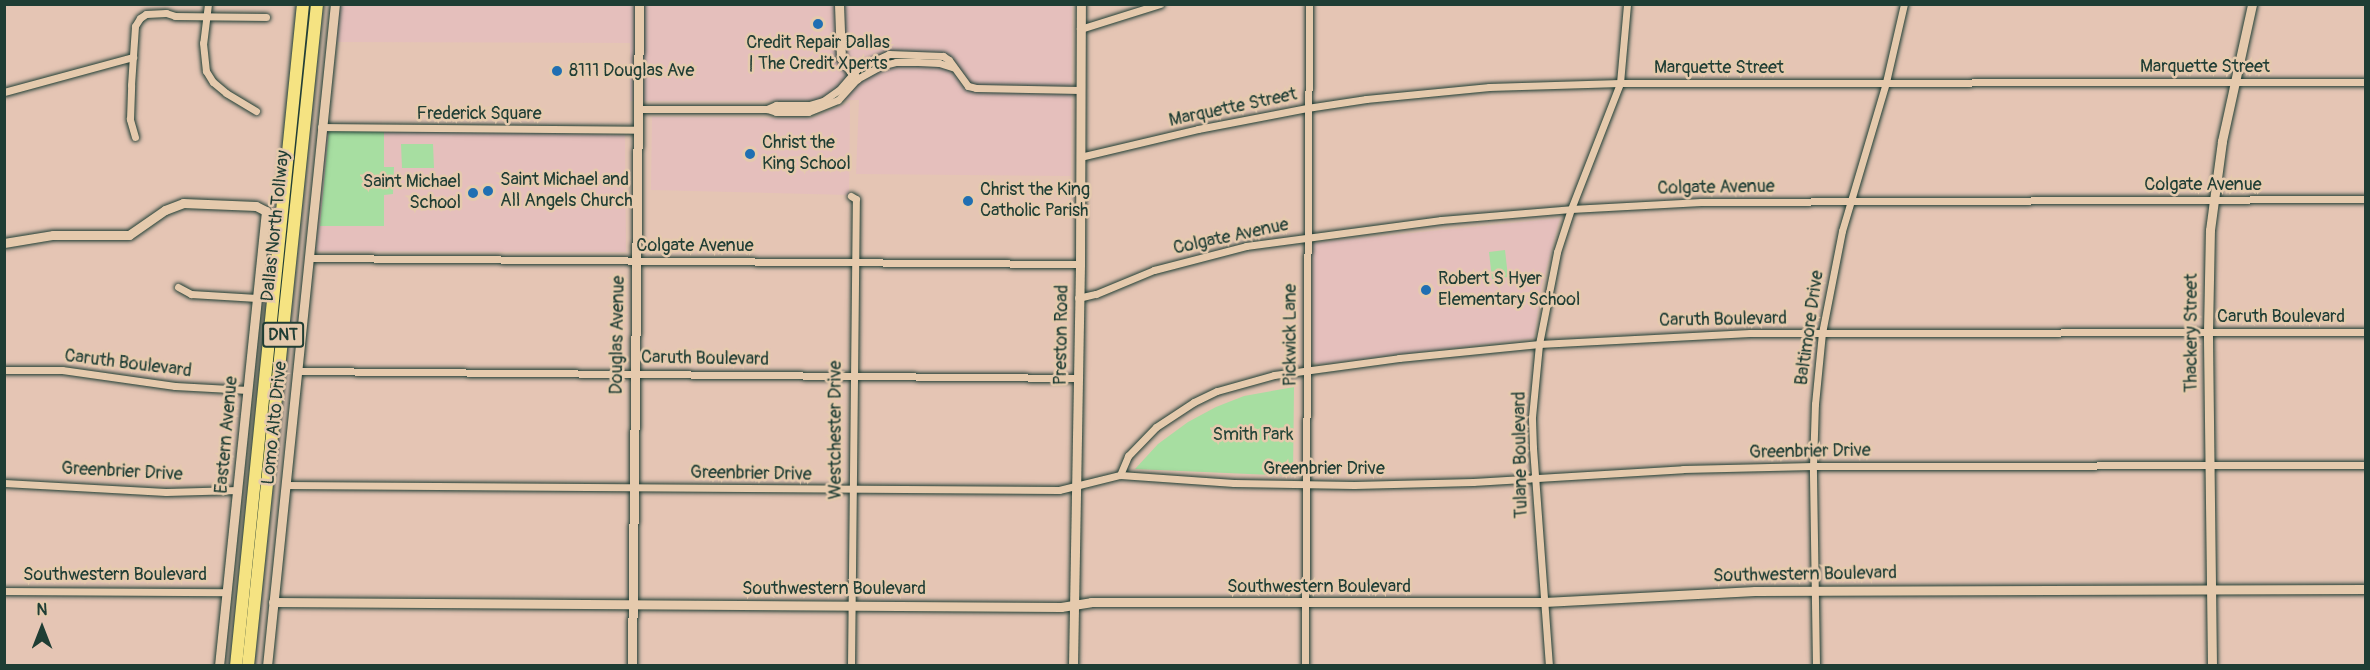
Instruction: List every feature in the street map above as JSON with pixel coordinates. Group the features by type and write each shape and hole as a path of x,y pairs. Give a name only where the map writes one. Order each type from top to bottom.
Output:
{"highway":[{"name":"Dallas North Tollway","path":"236,666 303,4"},
{"name":"Dallas North Tollway","path":"248,666 317,4"}],"street":[{"path":"208,4 203,43 206,71 213,82 226,93 256,111"},
{"name":"Lomo Alto Drive","path":"267,666 335,4"},
{"name":"Douglas Avenue","path":"632,666 639,4"},
{"path":"839,4 841,58 855,77"},
{"name":"Preston Road","path":"1073,666 1080,264 1081,4"},
{"path":"1080,29 1160,4"},
{"name":"Pickwick Lane","path":"1305,666 1309,4"},
{"name":"Tulane Boulevard","path":"1549,666 1532,417 1539,344 1557,252 1571,209 1620,83 1627,4"},
{"name":"Baltimore Drive","path":"1816,666 1813,466 1815,404 1822,333 1834,263 1886,82 1904,4"},
{"name":"Thackery Street","path":"2212,666 2208,261 2214,200 2233,82 2252,4"},
{"path":"135,136 130,119 135,26 140,18 146,14 266,17"},
{"path":"638,109 767,109 776,112 819,110 845,95 855,77 877,58 889,54 943,56 949,60 968,86 986,90 1080,90"},
{"path":"4,92 133,57"},
{"path":"877,58 880,66"},
{"path":"855,77 880,66 897,62 939,63 952,67"},
{"name":"Marquette Street","path":"1080,157 1198,129 1307,108 1440,91 1620,83 2366,82"},
{"name":"Frederick Square","path":"321,128 637,130"},
{"name":"Westchester Drive","path":"851,196 856,199 851,666"},
{"name":"Colgate Avenue","path":"1078,298 1096,294 1154,270 1196,258 1307,237 1441,220 1571,209 1701,202 2366,200"},
{"name":"Eastern Avenue","path":"4,243 52,235 129,235 165,210 183,204 201,202 263,208 266,215 219,666"},
{"name":"Colgate Avenue","path":"309,258 1080,264"},
{"path":"178,286 191,294 257,298"},
{"name":"Caruth Boulevard","path":"1120,475 1128,456 1140,442 1156,427 1194,402 1245,382 1306,370 1539,344 1631,338 1822,333 2366,332"},
{"name":"Caruth Boulevard","path":"4,370 62,370 175,386 248,390"},
{"name":"Caruth Boulevard","path":"297,371 1077,378"},
{"name":"Greenbrier Drive","path":"285,485 1059,490 1120,475 1190,481 1305,485 1535,478 1683,469 1813,466 2366,465"},
{"name":"Greenbrier Drive","path":"4,483 54,483 166,492 238,490"},
{"name":"Southwestern Boulevard","path":"273,602 1061,608 1091,602 1544,602 1755,591 2366,589"},
{"name":"Southwestern Boulevard","path":"4,591 226,592"}],"shaded area":[{"path":"339,5 1072,5 1071,176 856,174 859,100 630,101 630,43 335,42"},
{"name":"Christ the King School","path":"850,102 849,195 651,190 652,117 812,118"},
{"name":"Saint Michael School","path":"326,129 625,135 626,252 316,251"},
{"name":"Robert S Hyer Elementary School","path":"1560,218 1541,288 1534,338 1318,364 1312,361 1312,243"}],"green space":[{"path":"329,128 384,131 384,167 394,167 393,194 384,195 384,226 320,226"},
{"path":"401,144 433,144 434,168 402,168"},
{"path":"1505,250 1508,277 1492,279 1489,252"},
{"name":"Smith Park","path":"1294,387 1293,476 1135,469 1158,444 1188,422 1216,407 1244,396"}],"place":[{"name":"Credit Repair Dallas | The Credit Xperts","path":"818,24"},
{"name":"8111 Douglas Ave","path":"557,71"},
{"name":"Christ the King School","path":"750,154"},
{"name":"Saint Michael and All Angels Church","path":"488,191"},
{"name":"Saint Michael School","path":"473,193"},
{"name":"Christ the King Catholic Parish","path":"968,201"},
{"name":"Robert S Hyer Elementary School","path":"1426,290"}]}
